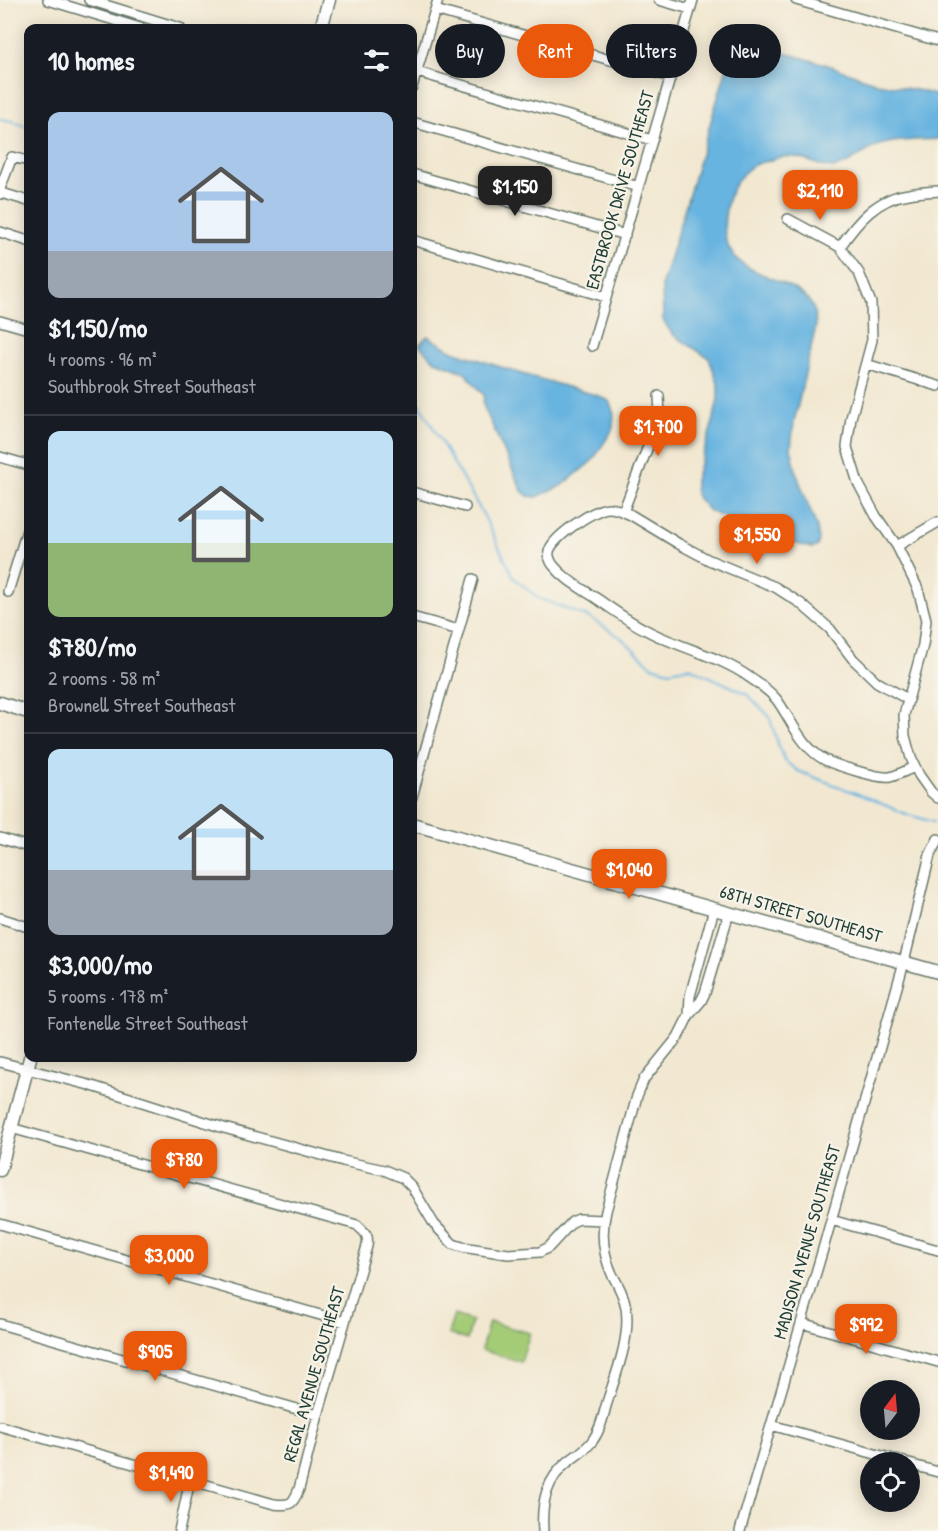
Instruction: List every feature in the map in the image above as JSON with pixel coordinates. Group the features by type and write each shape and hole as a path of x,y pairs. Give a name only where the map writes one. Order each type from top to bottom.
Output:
{"main road":[{"path":"322,24 329,0"},
{"path":"0,703 24,711"},
{"name":"68TH STREET SOUTHEAST","path":"417,825 938,972"},
{"path":"0,1170 29,1063"}],"street":[{"path":"48,0 127,24"},
{"path":"89,0 167,24"},
{"path":"659,0 692,4"},
{"path":"796,0 938,41"},
{"name":"EASTBROOK DRIVE SOUTHEAST","path":"686,24 692,4"},
{"path":"606,57 436,5 417,72 652,140"},
{"name":"EASTBROOK DRIVE SOUTHEAST","path":"592,346 670,78"},
{"path":"417,123 639,187"},
{"path":"0,189 12,157 24,160"},
{"path":"417,175 625,235"},
{"path":"840,247 855,225 878,205 907,194 938,191"},
{"path":"0,194 24,200"},
{"path":"788,219 840,247 859,273 871,303 872,340 850,418 847,447 858,483 876,516 897,546 918,589 926,620 923,645 904,715 905,736 915,767 938,798"},
{"path":"0,232 24,240"},
{"path":"417,241 606,297"},
{"path":"0,321 24,328"},
{"path":"866,364 938,386"},
{"path":"623,512 660,415 659,396"},
{"path":"0,457 24,464"},
{"path":"417,493 465,507"},
{"path":"909,700 878,682 853,659 830,629 800,603 775,587 709,560 631,515 607,508 597,511 562,534 549,552 552,564 566,579 646,630 724,663 748,676 768,691 776,699 793,728 813,752 824,759 859,771 888,777 915,767"},
{"path":"897,546 938,522"},
{"path":"8,592 24,539"},
{"path":"417,778 473,579"},
{"path":"417,618 459,630"},
{"path":"0,838 24,846"},
{"name":"MADISON AVENUE SOUTHEAST","path":"741,1531 904,962 930,855 938,838"},
{"path":"689,1015 690,996 714,909"},
{"path":"543,1531 543,1508 547,1489 558,1472 586,1449 596,1436 603,1419 624,1343 627,1320 625,1304 606,1257 603,1238 604,1220 628,1128 641,1085 678,1036 689,1015 705,993 729,913"},
{"path":"0,918 24,926"},
{"path":"0,1062 29,1063 89,1085 224,1128 384,1170 403,1178 412,1188 434,1224 453,1244 462,1247 508,1254 540,1252 549,1247 572,1222 579,1218 604,1220"},
{"name":"REGAL AVENUE SOUTHEAST","path":"11,1128 357,1225 367,1235 367,1246 296,1498 284,1505 274,1504 189,1480"},
{"path":"831,1220 938,1250"},
{"path":"0,1224 345,1322"},
{"path":"801,1323 938,1362"},
{"path":"0,1324 318,1415"},
{"path":"771,1425 868,1452"},
{"path":"0,1426 189,1480 179,1531"},
{"path":"920,1467 938,1472"}],"green space":[{"path":"454,1315 472,1321 467,1340 448,1334"},
{"path":"489,1322 530,1333 521,1362 481,1350"}],"water":[{"path":"781,52 825,64 877,83 938,96 938,139 883,144 847,164 834,168 791,157 759,163 742,176 734,186 727,203 725,234 728,246 735,257 755,271 792,287 802,294 815,313 816,326 794,422 791,448 797,475 817,528 819,540 817,547 811,548 762,534 709,511 695,495 695,480 718,399 718,384 709,358 672,334 663,320 662,284 724,78 781,78"},
{"path":"427,336 453,351 609,401 614,414 613,429 593,460 563,485 537,497 528,496 522,491 483,405 484,395 464,372 435,361 419,345"}],"waterway":[{"path":"0,119 24,126"},
{"path":"417,400 484,516 514,578 538,598 590,618 620,637 652,666 670,671 689,667 747,694 769,716 785,761 798,771 903,813 933,822"}]}
